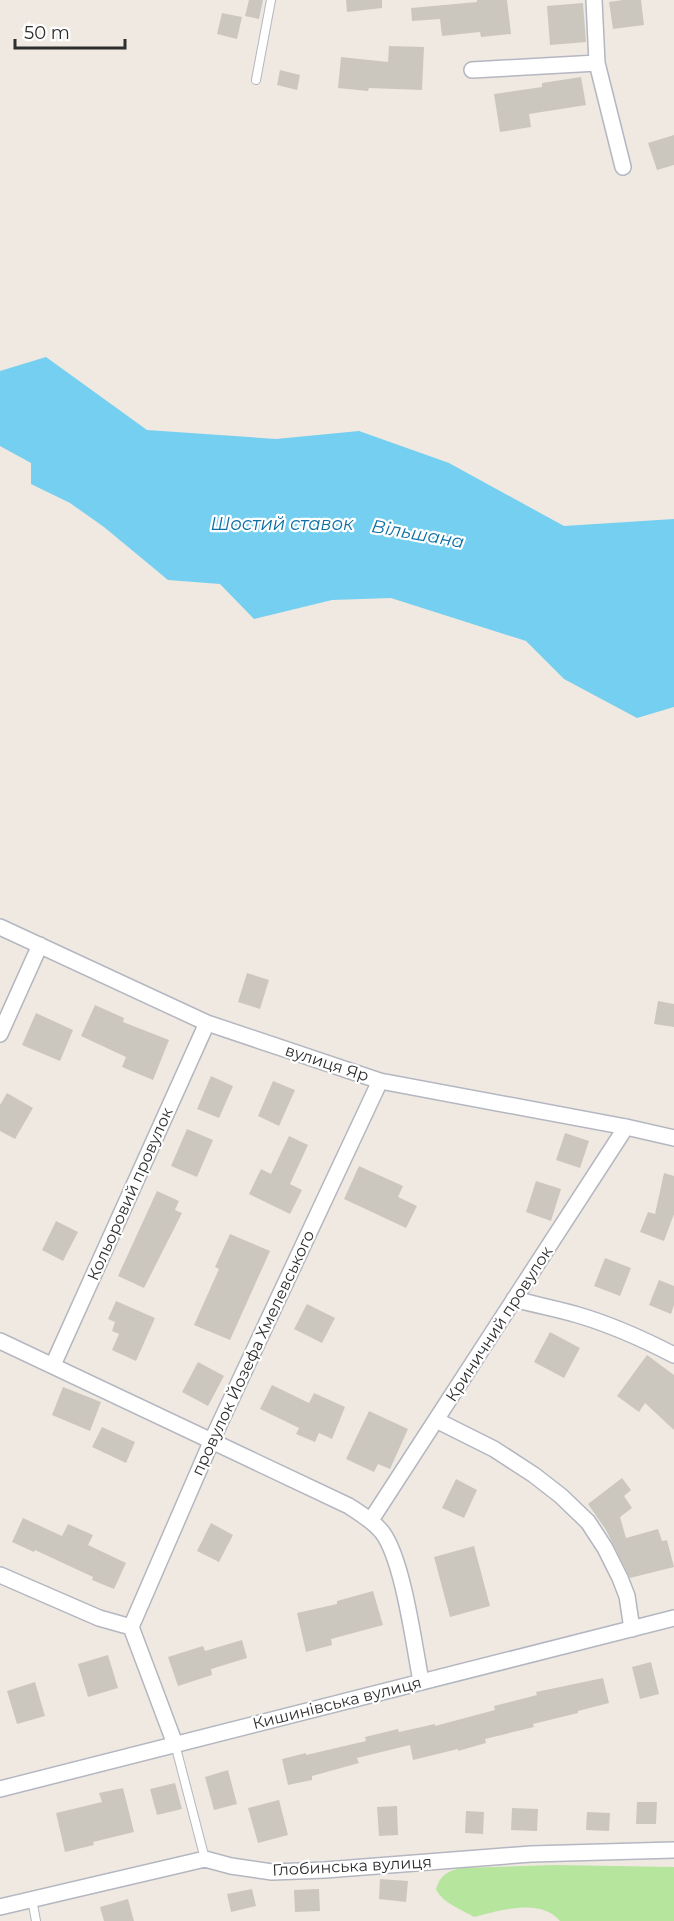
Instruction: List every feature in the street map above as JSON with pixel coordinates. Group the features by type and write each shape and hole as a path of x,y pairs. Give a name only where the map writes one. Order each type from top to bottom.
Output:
{"street":[{"path":"594,0 597,63 623,167"},
{"path":"472,70 597,63"},
{"name":"вулиця Яр","path":"0,927 207,1023 380,1081 674,1138"},
{"path":"0,1034 40,945"},
{"name":"Кольоровий провулок","path":"52,1365 207,1023"},
{"name":"провулок Йозефа Хмелевського","path":"131,1627 212,1440 380,1081"},
{"name":"Криничний провулок","path":"371,1520 626,1127"},
{"path":"514,1299 577,1314 606,1324 674,1355"},
{"path":"0,1341 349,1506 371,1520 383,1533 394,1559 405,1596 421,1681"},
{"path":"436,1420 494,1449 534,1475 588,1522 605,1548 620,1578 627,1596 632,1629"},
{"path":"0,1575 99,1618 131,1627 175,1744"},
{"name":"Кишинівська вулиця","path":"0,1789 674,1618"},
{"name":"Глобинська вулиця","path":"0,1907 205,1859 231,1866 272,1872 531,1854 674,1850"}],"lane":[{"path":"256,80 271,0"},
{"path":"175,1744 205,1859"},
{"path":"32,1899 36,1921"}],"green space":[{"path":"554,1865 674,1867 674,1921 560,1921 542,1909 531,1908 507,1909 474,1917 447,1902 436,1889 445,1874 461,1868"}],"water":[{"name":"Шостий ставок","path":"46,357 147,430 276,439 359,431 449,463 564,526 674,519 674,707 637,718 564,679 526,641 391,598 332,600 254,619 220,584 168,580 104,527 70,503 31,484 31,463 0,446 0,371"}],"building":[{"path":"249,0 263,0 259,19 245,16"},
{"path":"346,0 382,0 382,8 347,12"},
{"path":"477,0 507,0 511,34 481,37 480,32 442,36 440,19 412,21 411,8 477,2"},
{"path":"641,0 644,25 613,29 609,2"},
{"path":"583,3 586,42 550,45 547,6"},
{"path":"222,13 242,17 237,39 217,34"},
{"path":"389,46 424,47 422,90 369,88 368,91 338,88 341,57 388,62"},
{"path":"280,70 300,75 297,90 277,85"},
{"path":"581,77 586,105 529,114 531,127 500,132 494,94 542,87 542,83"},
{"path":"674,135 674,165 657,170 648,143"},
{"path":"247,973 269,980 260,1009 238,1002"},
{"path":"658,1001 674,1004 674,1027 654,1024"},
{"path":"95,1005 124,1018 123,1022 169,1040 153,1080 122,1067 126,1057 81,1036"},
{"path":"36,1013 73,1030 60,1061 22,1045"},
{"path":"211,1076 233,1086 219,1118 197,1109"},
{"path":"273,1081 295,1090 279,1126 258,1116"},
{"path":"7,1093 33,1108 15,1139 0,1131 0,1105"},
{"path":"187,1129 213,1140 197,1177 171,1166"},
{"path":"565,1133 589,1141 580,1168 556,1160"},
{"path":"289,1136 308,1145 290,1184 302,1190 290,1214 249,1194 261,1169 271,1174"},
{"path":"359,1166 403,1186 398,1197 417,1206 406,1228 344,1199"},
{"path":"664,1173 674,1176 674,1214 664,1241 640,1232 648,1212 655,1214"},
{"path":"536,1181 561,1189 551,1221 526,1212"},
{"path":"157,1191 179,1201 175,1210 182,1213 144,1288 118,1276"},
{"path":"56,1221 78,1232 63,1261 42,1250"},
{"path":"230,1234 270,1251 230,1340 194,1325 219,1269 215,1267"},
{"path":"605,1258 631,1268 620,1296 594,1286"},
{"path":"659,1280 674,1286 674,1305 671,1314 649,1305"},
{"path":"116,1301 155,1318 136,1361 112,1350 119,1334 112,1331 115,1322 108,1319"},
{"path":"307,1304 335,1318 322,1343 294,1329"},
{"path":"550,1332 580,1348 564,1378 534,1362"},
{"path":"647,1355 674,1375 674,1430 645,1403 639,1412 617,1396"},
{"path":"198,1362 224,1376 208,1406 182,1392"},
{"path":"272,1385 309,1403 314,1393 345,1407 332,1439 319,1433 315,1442 296,1434 299,1428 260,1409"},
{"path":"63,1387 101,1402 90,1431 52,1415"},
{"path":"369,1411 408,1429 390,1469 378,1464 374,1472 346,1459"},
{"path":"102,1427 135,1442 126,1463 92,1447"},
{"path":"622,1478 631,1490 624,1496 632,1508 620,1517 626,1538 658,1529 662,1541 667,1540 674,1567 630,1578 606,1530 588,1504"},
{"path":"456,1479 477,1490 464,1518 442,1508"},
{"path":"23,1518 62,1536 68,1524 93,1535 88,1545 126,1563 114,1589 35,1550 34,1552 12,1542"},
{"path":"211,1523 233,1535 219,1562 197,1551"},
{"path":"474,1546 490,1606 450,1617 434,1557"},
{"path":"373,1591 383,1625 331,1639 332,1645 306,1652 297,1613 337,1604 337,1601"},
{"path":"242,1640 247,1658 211,1669 212,1675 178,1686 168,1657 203,1646 205,1651"},
{"path":"108,1655 118,1688 88,1697 78,1664"},
{"path":"651,1662 659,1694 640,1699 632,1667"},
{"path":"603,1678 609,1703 533,1724 534,1727 485,1739 486,1743 458,1751 458,1749 413,1760 410,1745 357,1758 359,1763 312,1776 312,1780 288,1785 282,1759 366,1741 365,1737 398,1729 399,1732 435,1724 435,1726 495,1710 494,1706 537,1695 536,1692"},
{"path":"35,1682 45,1716 17,1724 7,1691"},
{"path":"228,1770 237,1804 214,1810 205,1777"},
{"path":"175,1783 182,1809 157,1815 150,1789"},
{"path":"123,1788 134,1832 93,1842 94,1845 65,1852 56,1813 102,1802 99,1793"},
{"path":"279,1800 288,1835 258,1843 248,1808"},
{"path":"637,1802 657,1802 656,1824 636,1824"},
{"path":"397,1806 398,1835 379,1836 377,1807"},
{"path":"512,1808 538,1809 537,1831 511,1830"},
{"path":"466,1811 484,1812 483,1834 465,1833"},
{"path":"587,1812 610,1813 609,1831 586,1830"},
{"path":"380,1879 408,1881 406,1902 379,1899"},
{"path":"252,1889 256,1906 231,1912 227,1894"},
{"path":"319,1889 320,1911 295,1912 294,1890"},
{"path":"128,1899 134,1921 104,1921 100,1907"}],"water label":[{"name":"Вільшана","path":"418,534"}]}
